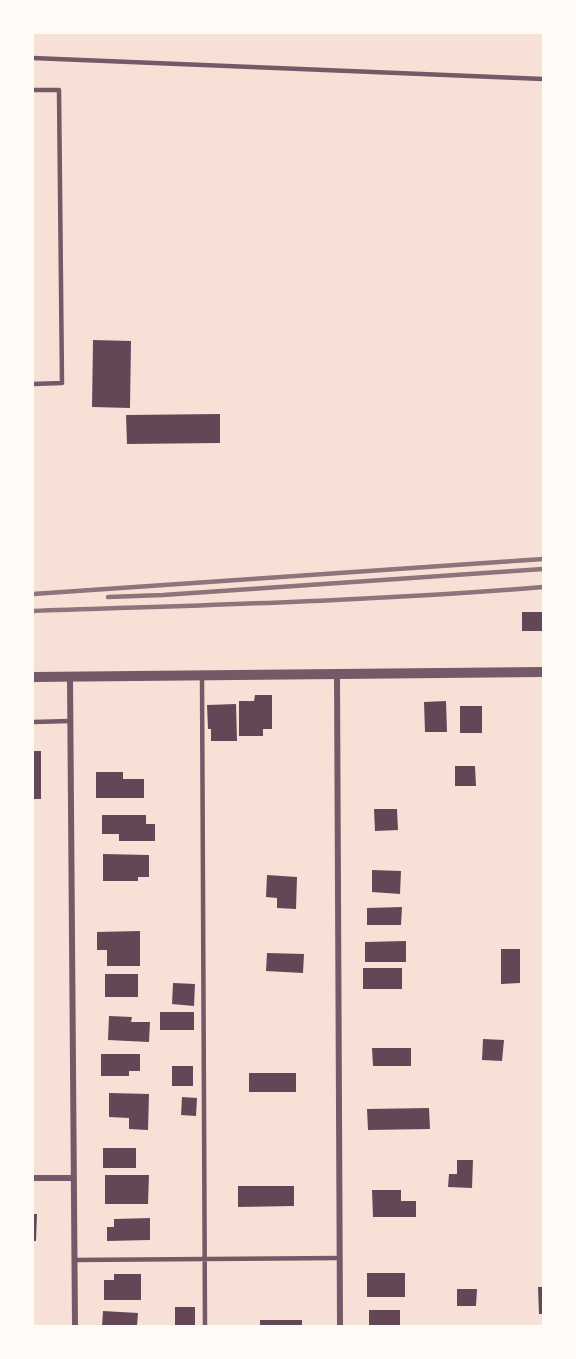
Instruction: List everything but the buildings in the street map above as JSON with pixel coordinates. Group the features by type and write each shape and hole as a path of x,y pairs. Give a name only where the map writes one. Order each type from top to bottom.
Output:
{"street":[{"path":"33,677 543,672"},
{"path":"338,674 340,1326"},
{"path":"70,677 72,1178 75,1326"},
{"path":"33,1178 72,1178"}],"lane":[{"path":"33,58 543,79"},
{"path":"33,90 59,90 62,383 33,384"},
{"path":"202,676 205,1326"},
{"path":"33,722 70,721"},
{"path":"74,1260 339,1258"}],"railway":[{"path":"33,594 543,559"},
{"path":"108,597 543,569"},
{"path":"33,611 352,599 543,587"}]}
